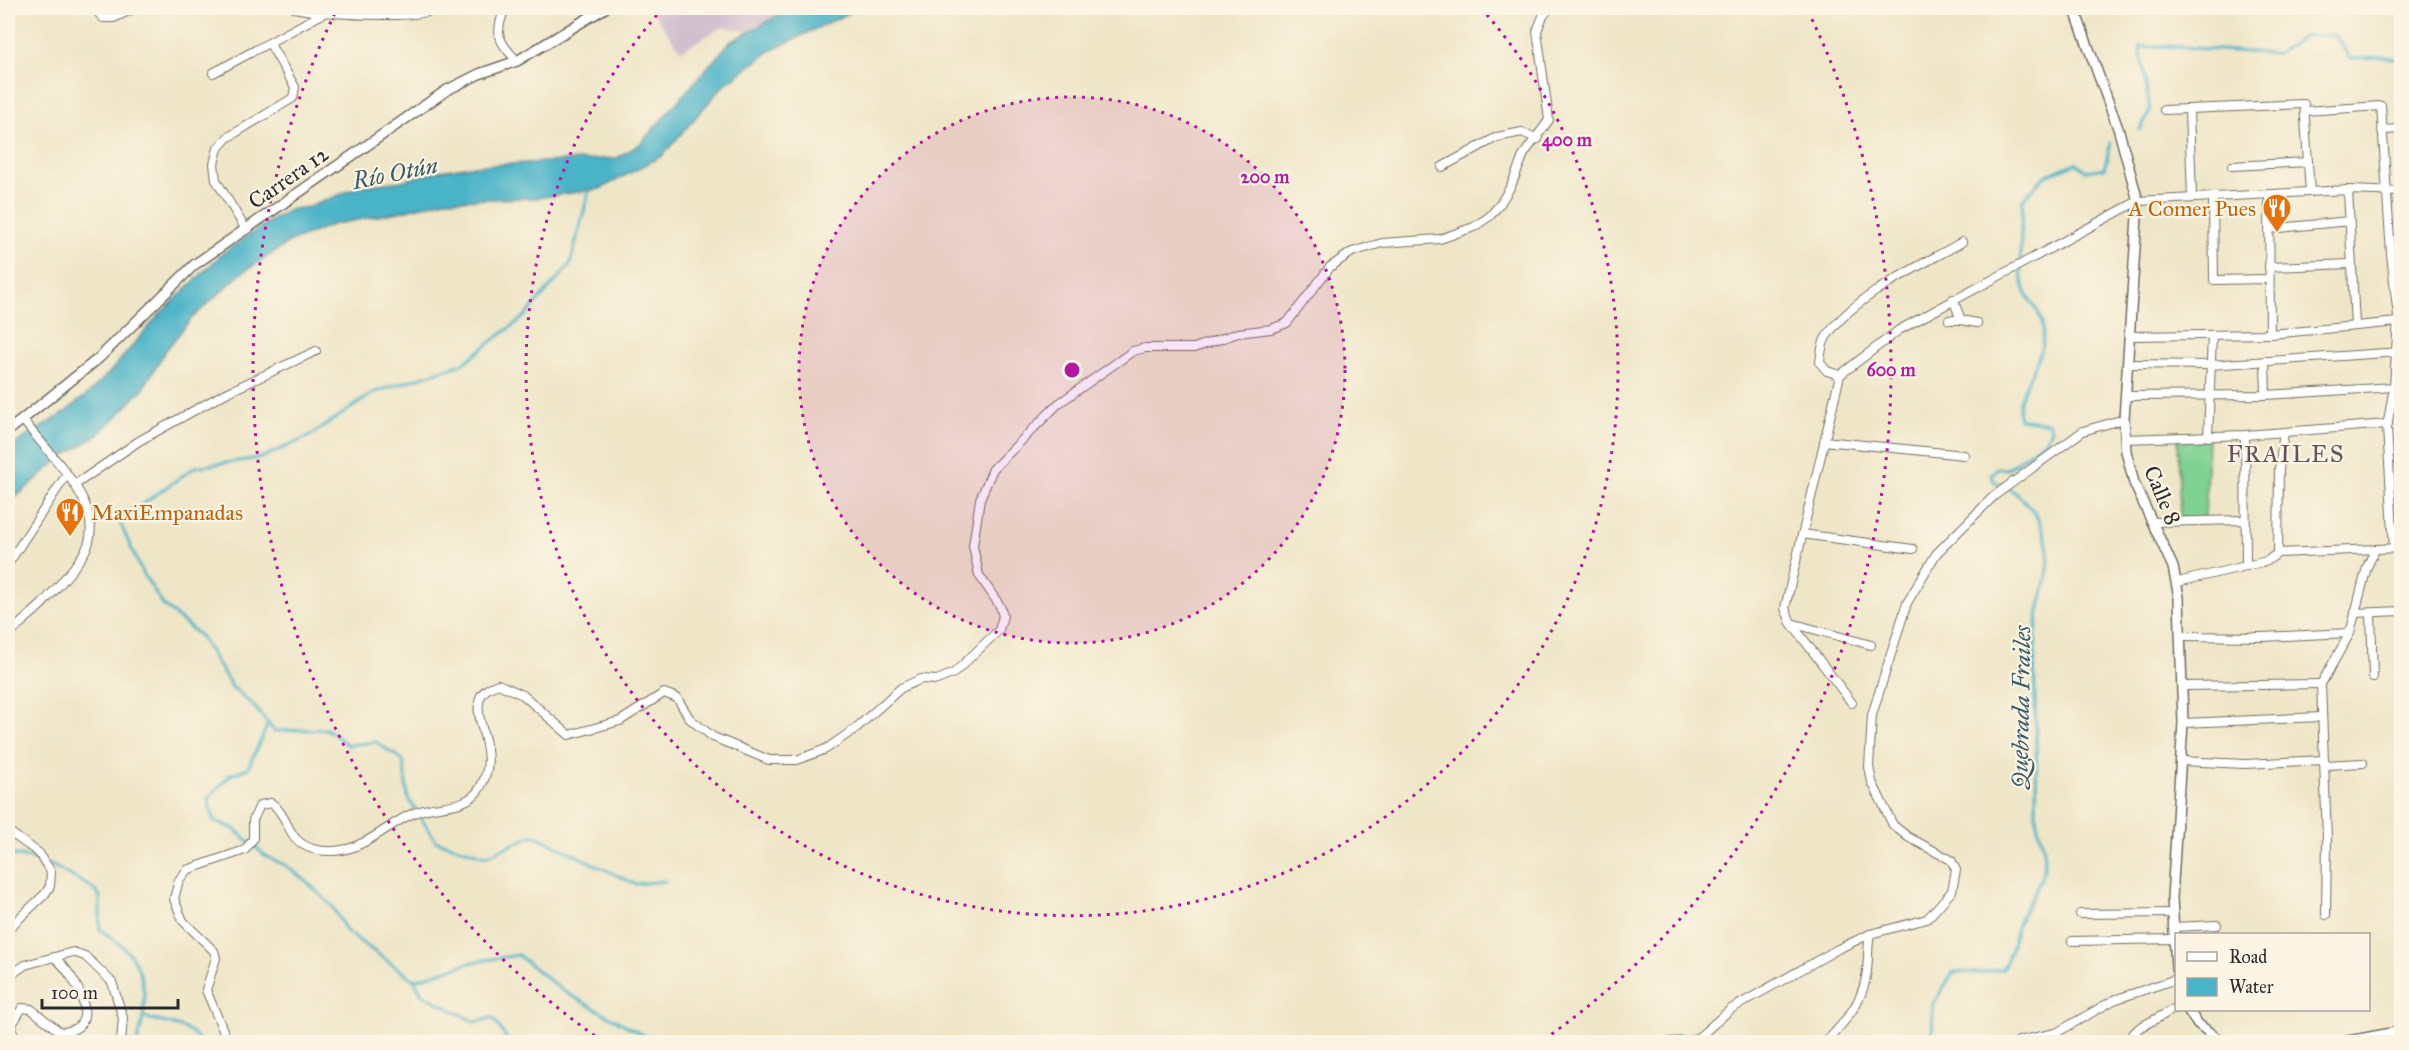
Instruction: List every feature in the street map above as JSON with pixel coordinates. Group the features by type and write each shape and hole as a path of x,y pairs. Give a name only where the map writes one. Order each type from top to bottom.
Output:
{"street":[{"path":"94,8 103,18 114,18 135,8"},
{"path":"294,8 324,14 412,16 438,8"},
{"path":"505,8 498,26 499,36 502,45 517,61"},
{"name":"Carrera 12","path":"8,431 99,358 194,265 447,90 479,74 517,61 605,8"},
{"path":"228,1042 206,990 216,958 214,951 183,921 174,899 179,880 187,870 245,850 253,839 256,808 265,803 271,803 278,809 289,833 303,845 325,851 359,845 423,809 460,804 474,796 481,786 488,760 480,697 487,689 498,684 523,696 570,735 620,721 657,696 670,694 676,698 690,719 713,736 769,760 797,760 826,749 855,729 901,688 921,679 937,680 954,673 999,630 1003,616 1000,606 988,592 975,563 973,546 980,499 993,469 1058,404 1133,351 1145,348 1194,348 1238,333 1271,329 1287,323 1330,267 1352,252 1382,243 1440,239 1474,227 1490,216 1511,186 1524,154 1538,139 1549,120 1537,31 1543,16 1550,8"},
{"name":"Calle 8","path":"2074,8 2119,131 2138,201 2124,419 2125,439 2134,483 2178,582 2182,636 2183,723 2172,913 2175,958"},
{"path":"213,73 324,14"},
{"path":"246,230 216,180 214,164 218,148 227,138 293,98 295,87 270,44"},
{"path":"2164,110 2304,104 2310,192"},
{"path":"2178,582 2267,561 2278,553 2398,549 2388,423 2397,384 2399,318 2386,191 2381,106 2305,111"},
{"path":"2189,110 2192,198"},
{"path":"2382,130 2402,129"},
{"path":"1442,167 1497,137 1522,132 1538,139"},
{"path":"2232,166 2308,162"},
{"path":"2348,190 2355,326"},
{"path":"1852,703 1791,623 1785,608 1840,375 1899,330 1953,298 2138,201 2348,190 2402,192"},
{"path":"2270,195 2270,334"},
{"path":"2213,198 2214,280 2269,279"},
{"path":"2269,229 2349,222"},
{"path":"1840,375 1827,371 1820,363 1821,352 1827,334 1848,311 1962,242"},
{"path":"2269,267 2351,264"},
{"path":"1953,298 1960,320"},
{"path":"2131,336 2270,334 2355,326 2399,318"},
{"path":"1949,320 1977,323"},
{"path":"2208,437 2212,335"},
{"path":"76,484 139,441 224,394 316,351"},
{"path":"2129,364 2210,365 2399,352"},
{"path":"2265,361 2266,395"},
{"path":"2126,396 2266,395 2397,384"},
{"path":"1670,1042 1689,1041 1699,1037 1731,1009 1870,934 1927,919 1952,891 1956,870 1951,860 1908,837 1893,825 1872,782 1869,767 1872,715 1907,603 1936,554 1994,495 2024,471 2083,431 2124,419"},
{"path":"8,638 43,603 88,545 91,531 89,514 76,484 23,420"},
{"path":"2125,439 2245,435 2388,423"},
{"path":"2278,553 2279,469 2284,432"},
{"path":"2245,435 2246,566"},
{"path":"1824,441 1964,455"},
{"path":"8,564 67,474"},
{"path":"2152,522 2245,520"},
{"path":"1802,534 1913,549"},
{"path":"2326,915 2325,763 2321,684 2350,633 2367,567 2375,550"},
{"path":"2355,613 2402,611"},
{"path":"2372,613 2373,677"},
{"path":"1791,623 1870,645"},
{"path":"2182,636 2261,638 2350,633"},
{"path":"2183,686 2321,684"},
{"path":"2183,723 2322,717"},
{"path":"2181,761 2245,764 2363,763"},
{"path":"8,831 12,837 39,854 49,869 50,886 45,894 8,929"},
{"path":"2080,914 2172,913"},
{"path":"2173,927 2217,926"},
{"path":"1826,1042 1845,1022 1860,996 1866,978 1870,934"},
{"path":"2072,941 2173,939"},
{"path":"8,977 25,965 73,952 85,956 112,982 123,1018 121,1042"},
{"path":"18,1042 10,1028 22,1008 31,1009 60,1032 74,1030 83,1023 85,1010 75,981 55,958"},
{"path":"2019,1041 2056,1033 2114,1000 2175,979"},
{"path":"2125,1042 2139,1028 2175,1009"},
{"path":"2188,1011 2198,1024 2222,1042"},
{"path":"2343,1042 2402,1030"}],"shaded area":[{"path":"649,8 783,8 785,11 747,31 722,27 681,51"}],"green space":[{"path":"2178,437 2208,437 2205,521 2180,522"}],"water":[{"name":"Río Otún","path":"792,8 859,8 770,51 723,86 662,156 600,189 536,198 445,200 399,212 331,225 290,242 243,272 191,319 166,350 143,389 99,435 62,457 8,504 8,448 64,413 91,391 158,316 224,252 276,217 292,209 309,207 361,186 401,181 439,171 471,166 617,158 639,145 730,42"}],"waterway":[{"name":"Quebrada Frailes","path":"2140,130 2150,111 2140,47 2164,46 2277,54 2304,36 2335,35 2350,58 2387,57 2402,60"},
{"name":"Quebrada Frailes","path":"1928,1042 1932,1040 1933,1004 1953,972 1981,973 2002,969 2022,914 2044,868 2045,854 2036,815 2034,668 2037,623 2049,558 2044,533 2037,517 2018,495 1995,482 1991,475 1997,468 2007,469 2045,441 2051,430 2049,423 2019,419 2020,399 2038,359 2043,337 2041,321 2022,279 2020,244 2023,199 2045,176 2076,163 2086,171 2104,168 2111,143"},
{"path":"590,187 570,265 524,317 462,364 375,392 308,437 261,458 195,467 137,508 118,518 141,570 163,605 200,636 232,687 253,705 274,731 327,729 348,745 376,742 403,760 408,798 436,841 486,856 534,835 635,884 666,881"},
{"path":"268,724 248,768 230,775 208,799 214,821 233,828 267,857 285,865 305,880 332,906 347,932 414,980 473,962 518,955 563,991 656,1042"},
{"path":"8,854 41,860"},
{"path":"49,864 88,885 100,896 100,929 126,950 139,970 144,1006 137,1042"},
{"path":"414,980 422,994 475,1022 493,1018 509,1042"},
{"path":"144,1017 190,1031 201,1042"}],"place":[{"name":"A Comer Pues","path":"2277,234"},
{"name":"MaxiEmpanadas","path":"70,538"}],"district":[{"name":"FRAILES","path":"2286,454"}]}
